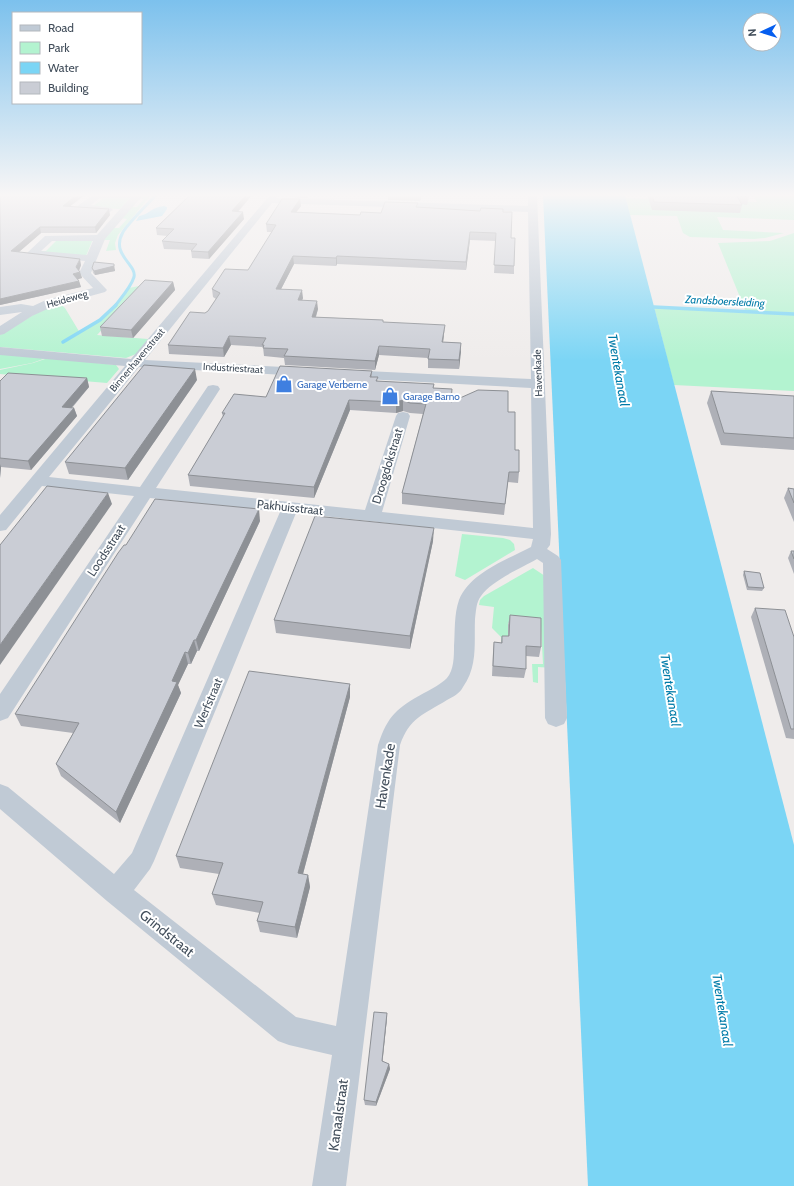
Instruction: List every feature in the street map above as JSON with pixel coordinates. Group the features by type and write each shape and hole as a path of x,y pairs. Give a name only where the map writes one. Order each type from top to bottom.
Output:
{"street":[{"path":"35,250 32,253 81,258 92,258 95,250"},
{"name":"Binnenhavenstraat","path":"0,526 228,250"},
{"name":"Havenkade","path":"348,1044 389,745 395,728 403,717 456,682 462,669 467,604 472,592 540,542 538,384 534,250"},
{"name":"Heideweg","path":"0,331 34,310 59,300 101,290 85,273 92,258"},
{"name":"Heideweg","path":"0,311 21,308 34,310"},
{"name":"Industriestraat","path":"0,351 135,363 319,373"},
{"path":"335,374 538,384"},
{"name":"Loodsstraat","path":"0,712 213,389"},
{"name":"Droogdokstraat","path":"372,516 402,416"},
{"name":"Pakhuisstraat","path":"37,481 372,516 540,542"},
{"name":"Werfstraat","path":"116,892 141,861 290,507"},
{"path":"540,542 552,560 556,718"},
{"name":"Grindstraat","path":"0,794 116,892 289,1030 348,1044"},
{"name":"Kanaalstraat","path":"329,1186 348,1044"}],"green space":[{"path":"88,250 86,256 38,252"},
{"path":"721,250 794,250 794,391 674,385 654,307 746,312"},
{"path":"139,286 137,292 97,335 148,339 136,354 126,358 0,347 0,335 43,309 60,304 65,308 80,333 107,313 129,288"},
{"path":"0,353 46,358 32,363 0,369"},
{"path":"48,358 116,365 119,369 107,383 0,374 0,370 33,363"},
{"path":"462,534 510,540 514,544 515,550 465,580 455,576"},
{"path":"533,568 551,580 553,668 538,667 538,683 533,682 532,664 543,664 541,626 508,623 508,646 501,645 501,637 492,628 494,607 479,605 480,600 484,596"}],"water":[{"name":"Twentekanaal","path":"546,250 639,250 794,845 794,1186 588,1186"}],"building":[{"path":"0,250 12,250 80,259 76,267 80,272 73,274 79,281 0,299"},
{"path":"192,250 209,250 208,252"},
{"path":"260,250 468,250 466,262 337,256 336,258 293,256 276,289 302,290 298,300 317,301 312,317 383,320 383,322 445,325 442,342 461,343 459,360 428,359 430,349 379,346 375,361 284,356 288,349 263,348 264,345 262,345 266,338 229,336 223,348 168,345 190,312 205,313 208,311 220,293 212,289 225,269 248,270"},
{"path":"495,250 515,250 514,266 494,265"},
{"path":"94,262 114,264 114,266 94,271 92,268"},
{"path":"145,280 173,282 131,330 100,327"},
{"path":"144,365 195,369 125,468 65,462"},
{"path":"280,366 372,371 370,377 378,377 376,381 434,384 433,388 452,389 451,402 478,390 508,391 508,412 515,412 515,450 519,450 519,472 509,472 505,504 402,493 426,404 410,403 403,400 396,402 349,400 314,487 188,475 225,413 222,413 234,394 266,397"},
{"path":"8,373 87,378 62,407 74,408 28,461 0,458 0,381"},
{"path":"711,391 794,396 794,438 724,433"},
{"path":"47,486 108,493 0,645 0,545"},
{"path":"788,488 794,489 794,503"},
{"path":"155,499 259,509 196,640 194,640 188,653 185,652 172,681 177,682 116,812 56,764 79,723 15,714 118,553 124,545 126,545"},
{"path":"315,516 434,528 410,636 274,620"},
{"path":"791,551 794,551 794,559"},
{"path":"744,571 760,573 764,588 748,587"},
{"path":"755,608 785,610 794,637 794,729 791,729"},
{"path":"510,615 541,618 541,647 526,646 526,669 493,666 494,642 502,643 502,636 509,636"},
{"path":"249,671 350,684 298,873 308,875 295,927 257,921 263,902 212,894 223,863 176,856"},
{"path":"374,1012 387,1013 382,1061 389,1064 376,1102 364,1100"}],"waterway":[{"path":"115,306 133,281 134,277 134,272 121,250"},
{"path":"63,342 100,320 115,306"},
{"name":"Zandsboersleiding","path":"654,307 794,314"}],"place":[{"name":"Garage Verberne","path":"284,384"},
{"name":"Garage Barno","path":"390,396"}]}
